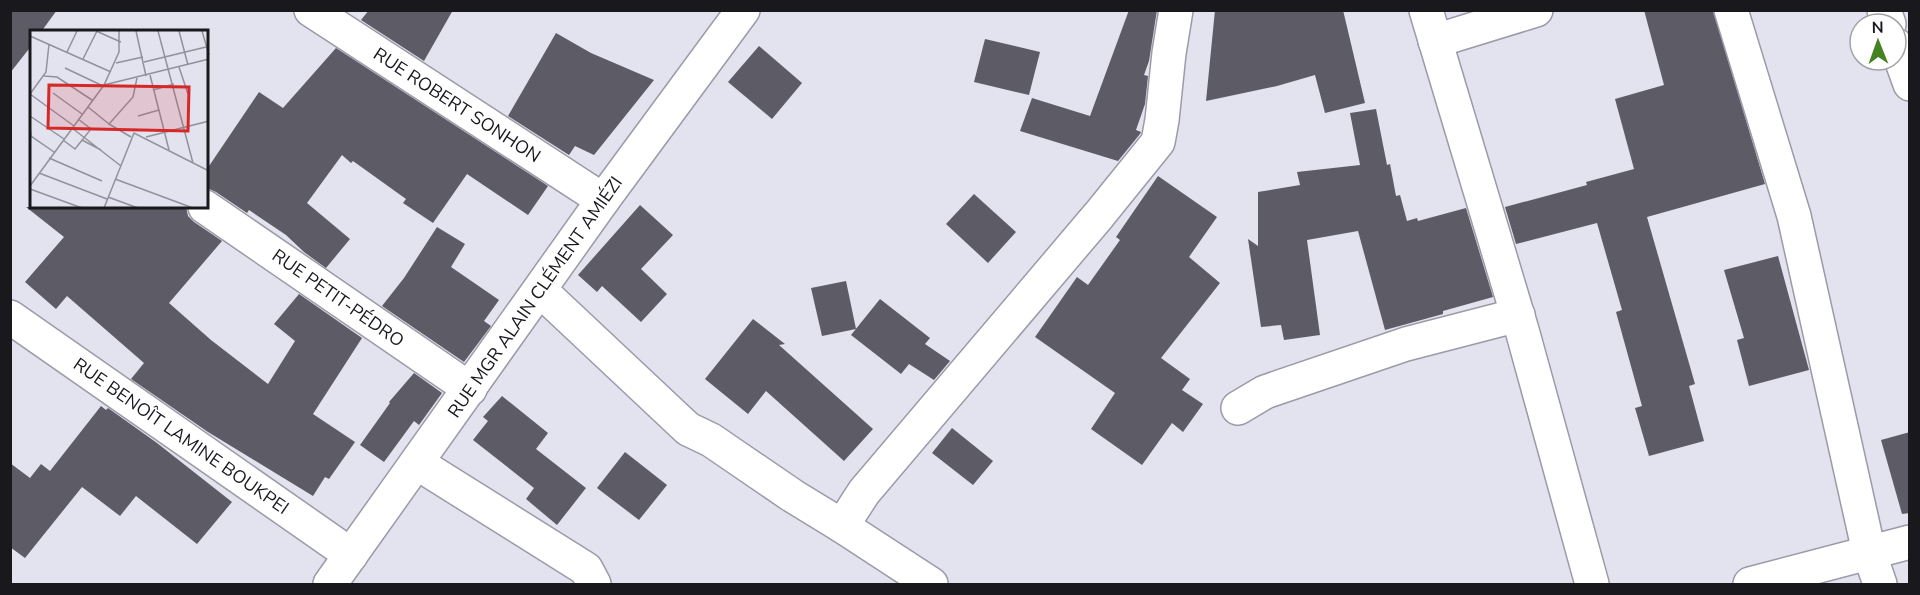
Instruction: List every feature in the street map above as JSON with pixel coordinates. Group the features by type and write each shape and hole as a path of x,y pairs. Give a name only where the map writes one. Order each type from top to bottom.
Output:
{"street":[{"name":"RUE ROBERT SONHON","path":"310,10 603,200"},
{"name":"RUE MGR ALAIN CLÉMENT AMIÉZI","path":"332,584 603,200 743,10"},
{"path":"842,526 864,492 1084,233 1158,142 1176,10"},
{"path":"1426,10 1518,315 1592,585"},
{"path":"1435,41 1536,10"},
{"path":"1731,10 1794,216 1869,552 1880,585"},
{"name":"RUE PETIT-PÉDRO","path":"207,208 470,389"},
{"path":"540,290 688,429 711,440 931,585"},
{"path":"1238,408 1265,392 1406,344 1518,315"},
{"name":"RUE BENOÎT LAMINE BOUKPEI","path":"10,318 351,555"},
{"path":"417,463 586,570 594,585"},
{"path":"1750,585 1910,542"}],"building":[{"path":"10,10 57,10 42,30 30,30 30,48 10,73"},
{"path":"369,10 453,10 424,61 361,20"},
{"path":"1129,10 1157,10 1149,61 1144,75 1148,76 1145,104 1136,130 1141,132 1118,161 1020,131 1032,98 1090,116"},
{"path":"1215,10 1343,10 1365,103 1325,113 1315,75 1277,86 1206,101"},
{"path":"1644,10 1713,10 1765,184 1647,217 1695,384 1689,386 1704,441 1649,456 1635,408 1642,406 1616,312 1622,310 1597,223 1516,244 1505,207 1587,185 1586,182 1634,169 1615,99 1664,85"},
{"path":"556,33 591,53 654,80 594,155 575,146 569,155 508,116"},
{"path":"985,39 1040,52 1029,95 974,82"},
{"path":"759,46 802,83 772,119 728,82"},
{"path":"336,48 548,186 528,215 467,174 433,223 403,203 406,199 342,155 307,203 350,239 326,268 286,235 249,210 247,213 208,188 208,168 259,92 283,108"},
{"path":"1376,109 1387,165 1390,164 1396,196 1400,195 1407,221 1417,218 1418,221 1466,208 1493,297 1385,330 1358,231 1307,240 1320,335 1284,340 1281,325 1261,327 1248,239 1258,246 1258,192 1300,185 1297,172 1360,165 1350,113"},
{"path":"1158,176 1217,217 1189,257 1220,283 1161,358 1190,379 1182,390 1203,404 1183,432 1172,423 1142,465 1091,429 1115,393 1035,337 1077,277 1088,285 1120,240 1116,237"},
{"path":"974,194 1016,232 988,263 946,224"},
{"path":"640,205 673,235 641,269 667,294 641,322 602,286 597,292 578,275"},
{"path":"26,207 186,208 188,216 194,222 222,241 169,303 211,340 268,384 295,341 274,324 299,294 362,338 313,414 355,442 329,479 325,477 313,496 208,432 131,379 144,363 67,296 56,309 25,282 64,237"},
{"path":"437,227 465,244 451,267 499,300 484,321 491,326 464,362 382,306 404,278"},
{"path":"1778,256 1809,370 1749,386 1737,340 1744,338 1724,270"},
{"path":"846,281 856,329 822,336 811,288"},
{"path":"880,299 930,338 925,344 950,361 934,380 909,364 901,374 851,335"},
{"path":"753,319 785,344 779,345 873,429 844,461 766,391 748,414 705,379"},
{"path":"414,373 442,393 419,425 414,421 384,462 360,445 389,402"},
{"path":"502,396 548,433 536,449 586,488 557,525 526,499 534,488 473,440 488,421 483,417"},
{"path":"101,406 106,410 108,408 157,443 232,502 197,544 136,496 120,516 82,487 25,558 10,547 10,463 30,478 41,464 50,471"},
{"path":"952,428 993,461 973,485 932,453"},
{"path":"1910,432 1910,513 1902,514 1881,440"},
{"path":"625,452 667,485 639,520 597,488"}]}
